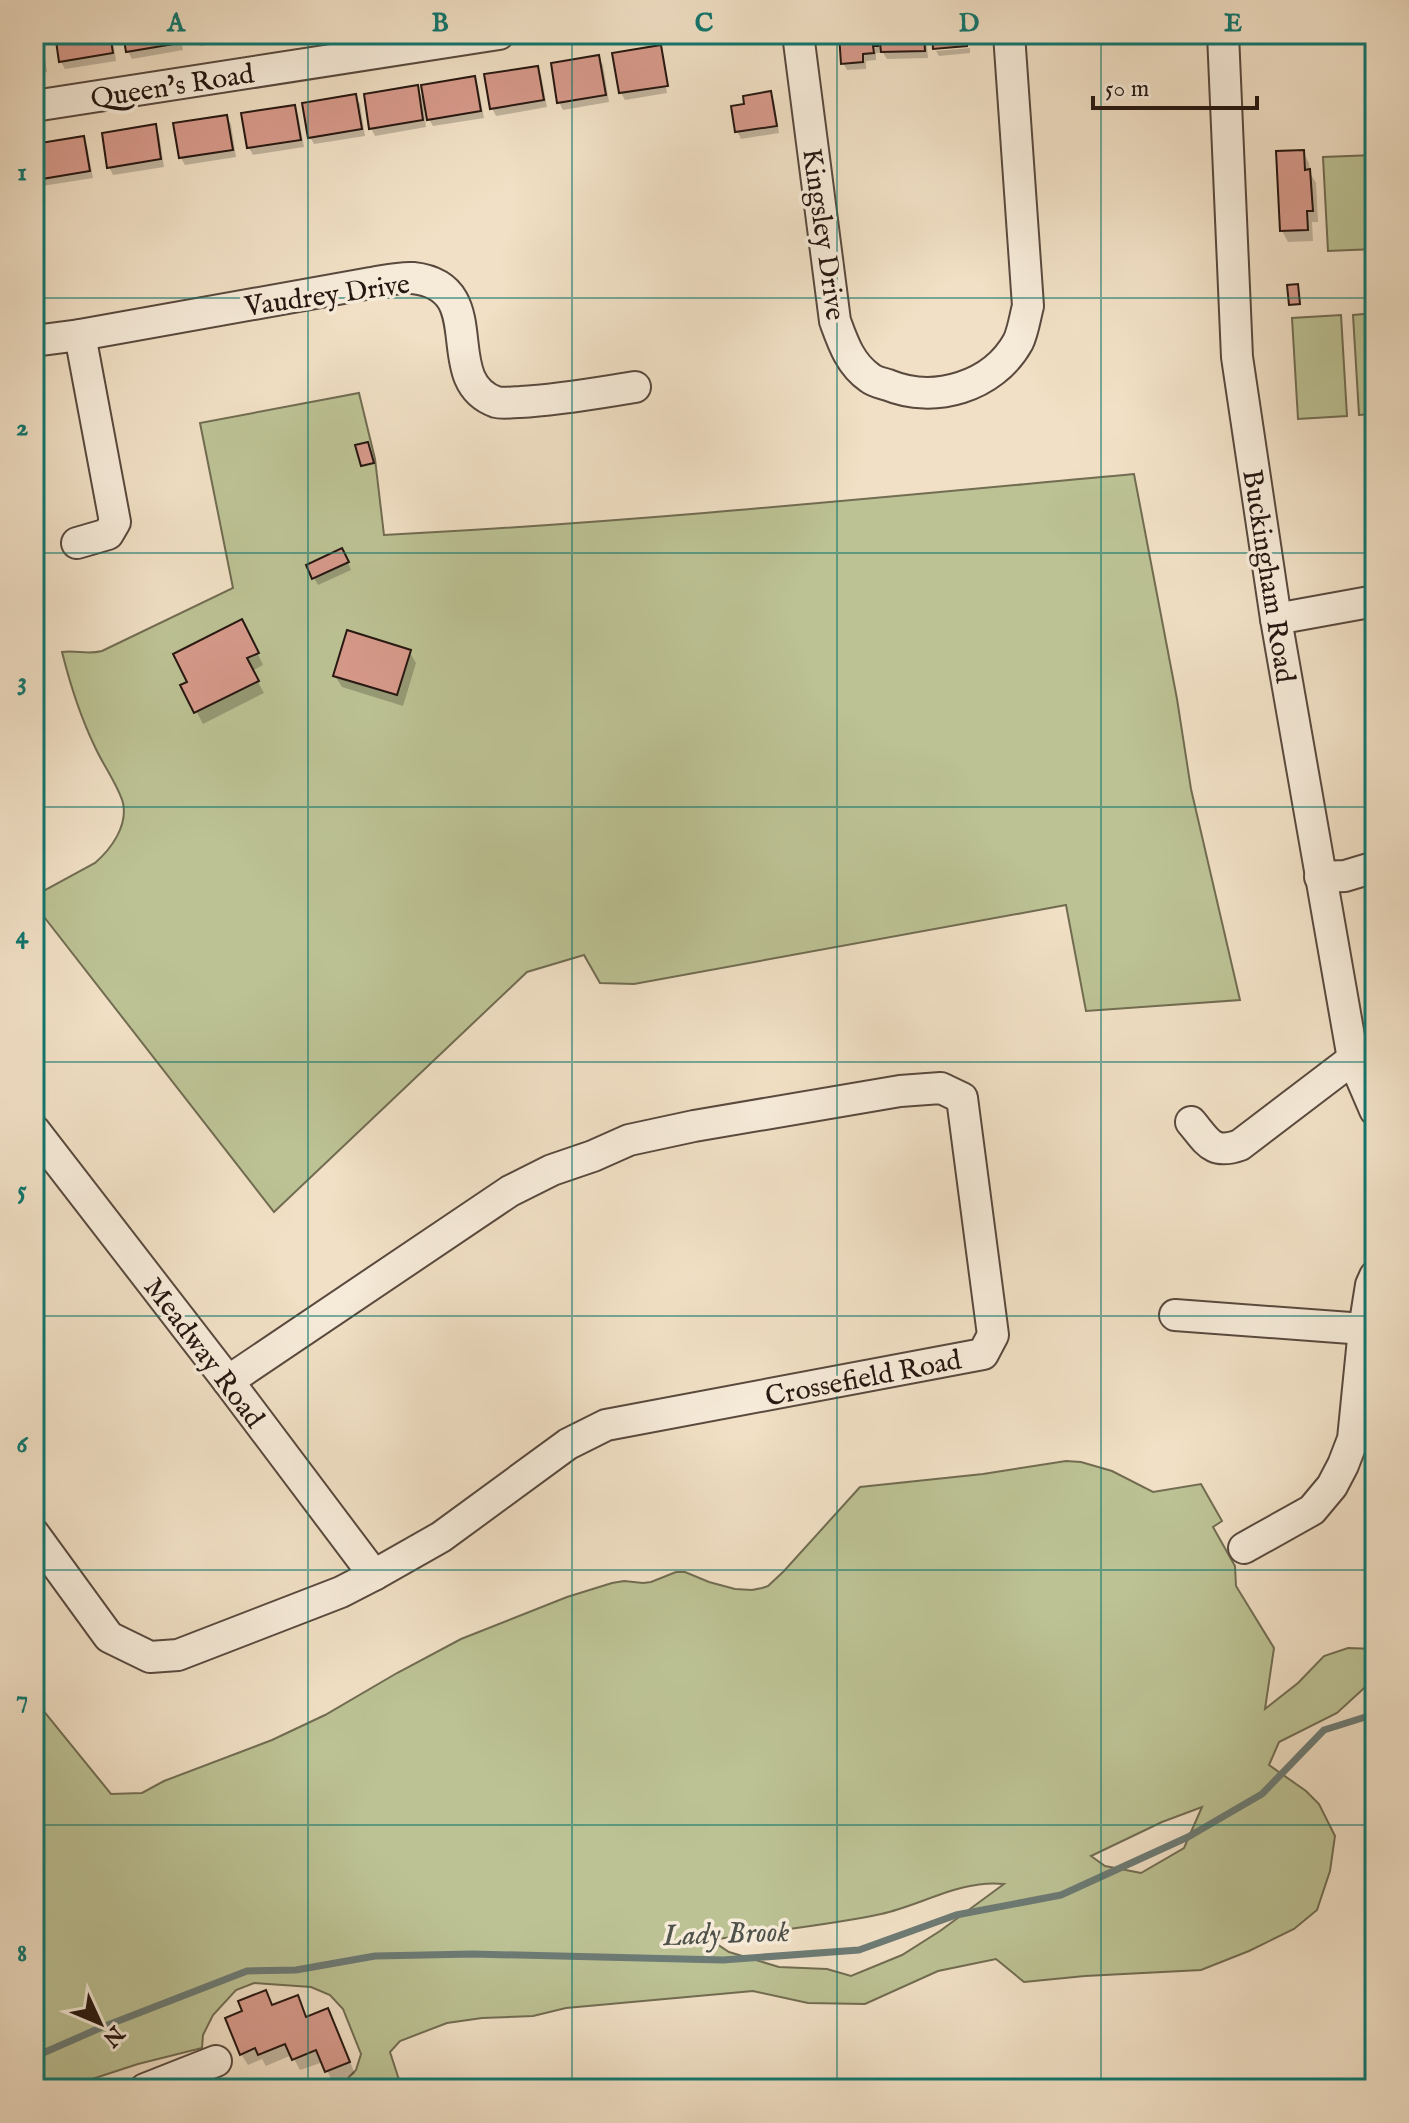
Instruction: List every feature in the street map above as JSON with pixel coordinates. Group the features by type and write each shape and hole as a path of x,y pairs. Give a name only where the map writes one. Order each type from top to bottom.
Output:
{"street":[{"name":"Queen's Road","path":"34,106 499,34"},
{"name":"Kingsley Drive","path":"798,34 835,321 847,355 871,379 900,390 932,394 968,386 996,369 1018,341 1028,306 1009,34"},
{"name":"Buckingham Road","path":"1223,34 1237,357 1276,619 1353,1059 1375,1110"},
{"name":"Vaudrey Drive","path":"34,341 412,278 437,284 454,299 462,332 465,367 479,393 499,403 545,401 635,387"},
{"path":"77,543 108,534 115,522 80,335"},
{"path":"1276,619 1375,601"},
{"path":"1320,877 1345,876 1375,867"},
{"path":"1191,1122 1211,1146 1227,1150 1240,1145 1353,1059"},
{"name":"Crossefield Road","path":"34,1534 109,1637 150,1657 178,1655 341,1592 374,1575 441,1537 568,1444 606,1425 983,1354 993,1335 962,1098 941,1088 900,1091 629,1140 552,1170 510,1191 228,1381"},
{"name":"Meadway Road","path":"34,1130 374,1575"},
{"path":"1244,1548 1312,1510 1338,1476 1353,1439 1364,1329 1375,1276"},
{"path":"1175,1315 1364,1329"},
{"path":"145,2089 216,2061"}],"green space":[{"path":"1374,155 1375,249 1328,251 1323,157"},
{"path":"1375,313 1375,414 1359,415 1353,315"},
{"path":"1341,315 1347,416 1298,419 1292,318"},
{"path":"359,393 375,459 384,535 666,516 1134,474 1191,789 1240,1000 1086,1011 1066,905 634,984 600,983 584,955 527,972 274,1212 34,904 34,896 95,863 112,844 121,828 124,812 121,797 85,724 62,652 102,651 233,588 200,423"},
{"path":"1066,1461 1112,1471 1153,1492 1201,1484 1222,1521 1213,1527 1235,1566 1236,1586 1274,1648 1265,1709 1298,1683 1324,1656 1348,1648 1375,1649 1375,1678 1337,1713 1279,1742 1269,1765 1319,1804 1335,1836 1330,1871 1317,1910 1294,1929 1201,1970 1024,1982 996,1959 938,1971 865,2004 808,2003 753,1991 566,2008 533,2016 447,2023 400,2041 390,2052 402,2089 323,2089 343,2083 356,2070 361,2054 343,2009 330,1995 311,1987 254,1983 236,1990 213,2015 203,2035 202,2048 138,2064 68,2089 34,2089 34,1699 111,1794 142,1793 164,1781 272,1740 325,1715 461,1639 567,1597 612,1583 651,1582 676,1572 685,1572 735,1589 762,1588 784,1571 860,1487 983,1474","holes":["1202,1807 1184,1848 1141,1873 1105,1866 1091,1856 1162,1822","1004,1884 902,1955 851,1976 827,1969 779,1967 729,1952 711,1940 860,1918 896,1910 973,1885"]}],"building":[{"path":"34,34 39,34 44,65 34,67"},
{"path":"55,34 110,34 113,53 59,62"},
{"path":"123,34 178,34 180,43 126,52"},
{"path":"839,34 877,34 878,46 873,46 874,53 863,54 863,62 841,64"},
{"path":"879,34 924,34 925,51 881,52"},
{"path":"932,34 967,34 967,46 933,49"},
{"path":"661,45 668,86 619,93 612,53"},
{"path":"599,55 606,95 557,103 551,63"},
{"path":"538,66 544,100 490,109 484,74"},
{"path":"475,76 481,111 427,120 421,85"},
{"path":"418,85 423,120 369,129 364,94"},
{"path":"771,91 777,126 735,132 731,106 744,104 743,96"},
{"path":"356,94 362,129 308,138 302,103"},
{"path":"295,105 301,140 247,148 241,113"},
{"path":"227,115 233,150 179,158 173,123"},
{"path":"156,124 161,159 107,168 102,133"},
{"path":"84,136 90,171 36,180 34,144"},
{"path":"1304,150 1305,170 1310,169 1313,211 1307,211 1308,230 1280,231 1276,151"},
{"path":"1298,284 1300,304 1289,305 1287,285"},
{"path":"368,442 374,463 361,466 355,445"},
{"path":"342,548 349,562 312,579 306,565"},
{"path":"242,619 259,653 247,658 259,681 194,713 180,685 187,682 173,654"},
{"path":"347,630 411,650 397,695 333,676"},
{"path":"266,1990 272,2005 298,1995 306,2017 328,2008 350,2062 325,2072 316,2050 292,2060 285,2044 258,2055 255,2048 240,2055 225,2018 242,2011 238,2001"}],"waterway":[{"name":"Lady Brook","path":"34,2057 247,1971 296,1970 375,1956 473,1954 723,1960 859,1950 956,1915 1061,1895 1188,1837 1262,1794 1324,1730 1375,1714"}]}
